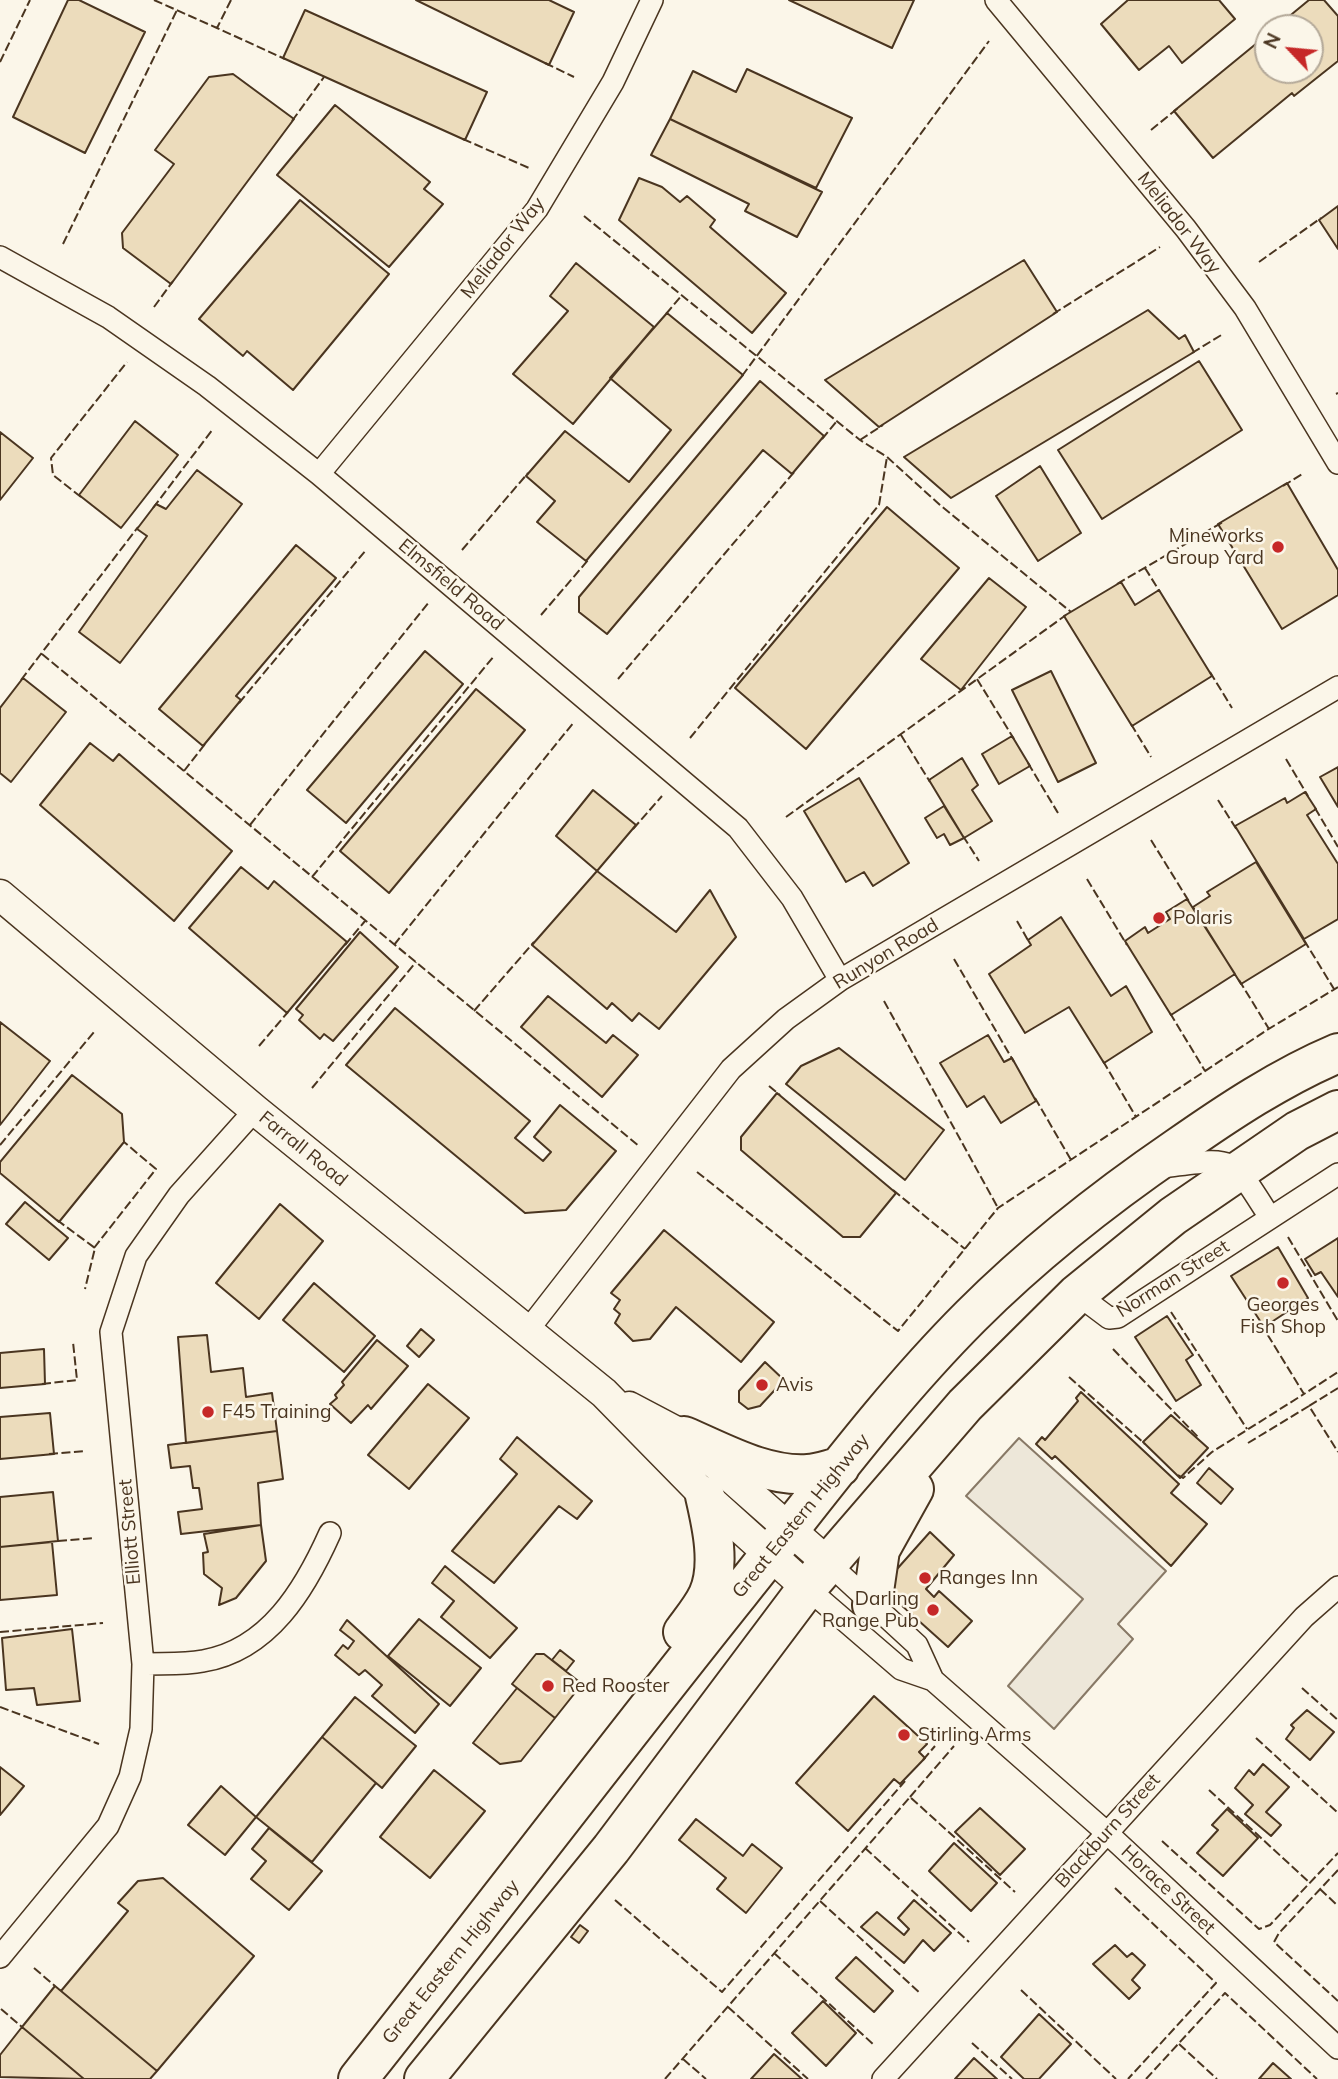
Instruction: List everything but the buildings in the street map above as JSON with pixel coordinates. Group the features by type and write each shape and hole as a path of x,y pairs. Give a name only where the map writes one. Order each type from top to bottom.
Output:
{"highway":[{"name":"Great Eastern Highway","path":"358,2079 547,1842 628,1732 840,1467 888,1408 970,1317 1037,1254 1146,1169 1267,1090 1338,1053"},
{"path":"424,2079 611,1849 818,1576 975,1396 1077,1294 1173,1216 1297,1131 1338,1110"},
{"path":"684,1436 751,1464 776,1471 808,1474 840,1467"},
{"path":"872,1605 880,1550 917,1482 920,1456"},
{"path":"628,1732 661,1665 708,1594 714,1561 713,1528 705,1496"}],"main road":[{"name":"Farrall Road","path":"0,894 255,1110 609,1398 705,1496 780,1543"},
{"name":"Farrall Road","path":"609,1398 684,1436 780,1543 818,1576"}],"street":[{"name":"Meliador Way","path":"319,474 537,209 613,82 652,0"},
{"name":"Meliador Way","path":"996,0 1186,229 1238,298 1338,463"},
{"name":"Elmsfield Road","path":"0,257 108,317 207,386 319,474 738,828 792,898 840,980"},
{"name":"Runyon Road","path":"528,1330 731,1069 786,1019 840,980 1338,687"},
{"name":"Elliott Street","path":"0,1956 108,1826 130,1777 141,1729 143,1664 111,1332 136,1256 179,1195 255,1110"},
{"path":"1146,1169 1224,1161 1239,1170 1269,1216"},
{"name":"Norman Street","path":"1077,1294 1109,1318 1118,1317 1269,1216 1338,1174"},
{"path":"143,1664 204,1661 249,1644 283,1614 310,1577 331,1533"},
{"name":"Horace Street","path":"818,1576 872,1605 917,1645 933,1680"},
{"name":"Horace Street","path":"818,1576 901,1669 933,1680 1105,1832 1338,2048"},
{"name":"Blackburn Street","path":"883,2079 1105,1832 1304,1617 1338,1587"}],"shaded area":[{"path":"1019,1438 1166,1571 1118,1624 1133,1639 1054,1729 1008,1686 1083,1599 966,1496"}],"fence":[{"path":"0,62 30,0"},
{"path":"154,0 217,28"},
{"path":"231,0 217,28 285,59"},
{"path":"63,244 177,10"},
{"path":"742,376 989,41"},
{"path":"545,63 574,77"},
{"path":"292,121 324,77"},
{"path":"1151,130 1178,108"},
{"path":"463,139 529,168"},
{"path":"584,216 860,440 887,457 940,505 1071,612"},
{"path":"1259,262 1321,218"},
{"path":"1053,314 1160,247"},
{"path":"154,307 173,281"},
{"path":"666,314 682,295"},
{"path":"1192,353 1223,334"},
{"path":"81,497 53,475 51,458 127,362"},
{"path":"822,439 837,421"},
{"path":"860,440 883,425"},
{"path":"153,508 213,429"},
{"path":"690,738 879,505 887,457"},
{"path":"618,679 795,471"},
{"path":"462,550 528,473"},
{"path":"1283,486 1304,473"},
{"path":"1117,584 1223,522"},
{"path":"21,680 138,527"},
{"path":"239,703 366,550"},
{"path":"541,615 589,559"},
{"path":"1145,568 1160,592"},
{"path":"250,825 429,602"},
{"path":"786,817 1066,615"},
{"path":"42,654 639,1146"},
{"path":"312,877 494,656"},
{"path":"1210,672 1232,708"},
{"path":"977,679 1014,739"},
{"path":"394,945 574,722"},
{"path":"1131,724 1151,757"},
{"path":"901,735 930,782"},
{"path":"184,771 205,744"},
{"path":"1286,759 1308,796"},
{"path":"1028,763 1058,813"},
{"path":"633,829 662,796"},
{"path":"1218,800 1237,830"},
{"path":"1315,808 1338,847"},
{"path":"963,836 979,861"},
{"path":"1151,840 1190,903"},
{"path":"1087,879 1127,945"},
{"path":"345,945 365,921"},
{"path":"1017,921 1029,942"},
{"path":"1304,940 1334,989"},
{"path":"474,1011 534,942"},
{"path":"954,959 1014,1062"},
{"path":"312,1088 416,962"},
{"path":"1239,980 1269,1029"},
{"path":"697,1172 898,1331 998,1208 1267,1030 1338,987"},
{"path":"884,1001 998,1208"},
{"path":"259,1046 288,1012"},
{"path":"1170,1013 1205,1071"},
{"path":"0,1145 94,1032"},
{"path":"1103,1061 1136,1117"},
{"path":"769,1086 780,1095"},
{"path":"1035,1098 1071,1160"},
{"path":"94,1248 156,1169 124,1142"},
{"path":"893,1190 965,1249"},
{"path":"57,1220 95,1248 85,1289"},
{"path":"1288,1237 1338,1321"},
{"path":"1171,1312 1247,1429"},
{"path":"1261,1324 1304,1394 1338,1372"},
{"path":"42,1384 77,1380 73,1342"},
{"path":"1113,1349 1198,1437"},
{"path":"1069,1377 1145,1444"},
{"path":"1338,1388 1309,1406 1338,1452"},
{"path":"1178,1475 1183,1478 1212,1452 1304,1394"},
{"path":"1248,1443 1309,1406"},
{"path":"49,1454 85,1451"},
{"path":"58,1541 94,1538"},
{"path":"0,1632 103,1623"},
{"path":"1302,1688 1338,1720"},
{"path":"0,1707 99,1744"},
{"path":"1256,1738 1338,1813"},
{"path":"923,1760 935,1746"},
{"path":"910,1797 954,1746"},
{"path":"615,1900 722,1992 905,1781"},
{"path":"1209,1790 1310,1883"},
{"path":"665,2079 910,1797 1015,1892"},
{"path":"1162,1841 1259,1929 1270,1925 1338,1853"},
{"path":"865,1848 969,1942"},
{"path":"1338,1870 1279,1933 1274,1942 1338,2001"},
{"path":"1115,1888 1216,1983 1128,2079"},
{"path":"1320,1889 1338,1906"},
{"path":"820,1901 921,1994"},
{"path":"774,1953 874,2045"},
{"path":"34,1968 55,1986"},
{"path":"1021,1990 1116,2079"},
{"path":"1146,2079 1225,1993 1317,2079"},
{"path":"728,2007 808,2079"},
{"path":"1,2009 22,2027"},
{"path":"972,2043 1012,2079"},
{"path":"1179,2044 1217,2079"},
{"path":"683,2059 706,2079"}],"place":[{"name":"Mineworks Group Yard","path":"1278,547"},
{"name":"Polaris","path":"1159,918"},
{"name":"Georges Fish Shop","path":"1283,1283"},
{"name":"Avis","path":"762,1385"},
{"name":"F45 Training","path":"208,1412"},
{"name":"Ranges Inn","path":"925,1578"},
{"name":"Darling Range Pub","path":"933,1610"},
{"name":"Red Rooster","path":"548,1686"},
{"name":"Stirling Arms","path":"904,1735"}]}
